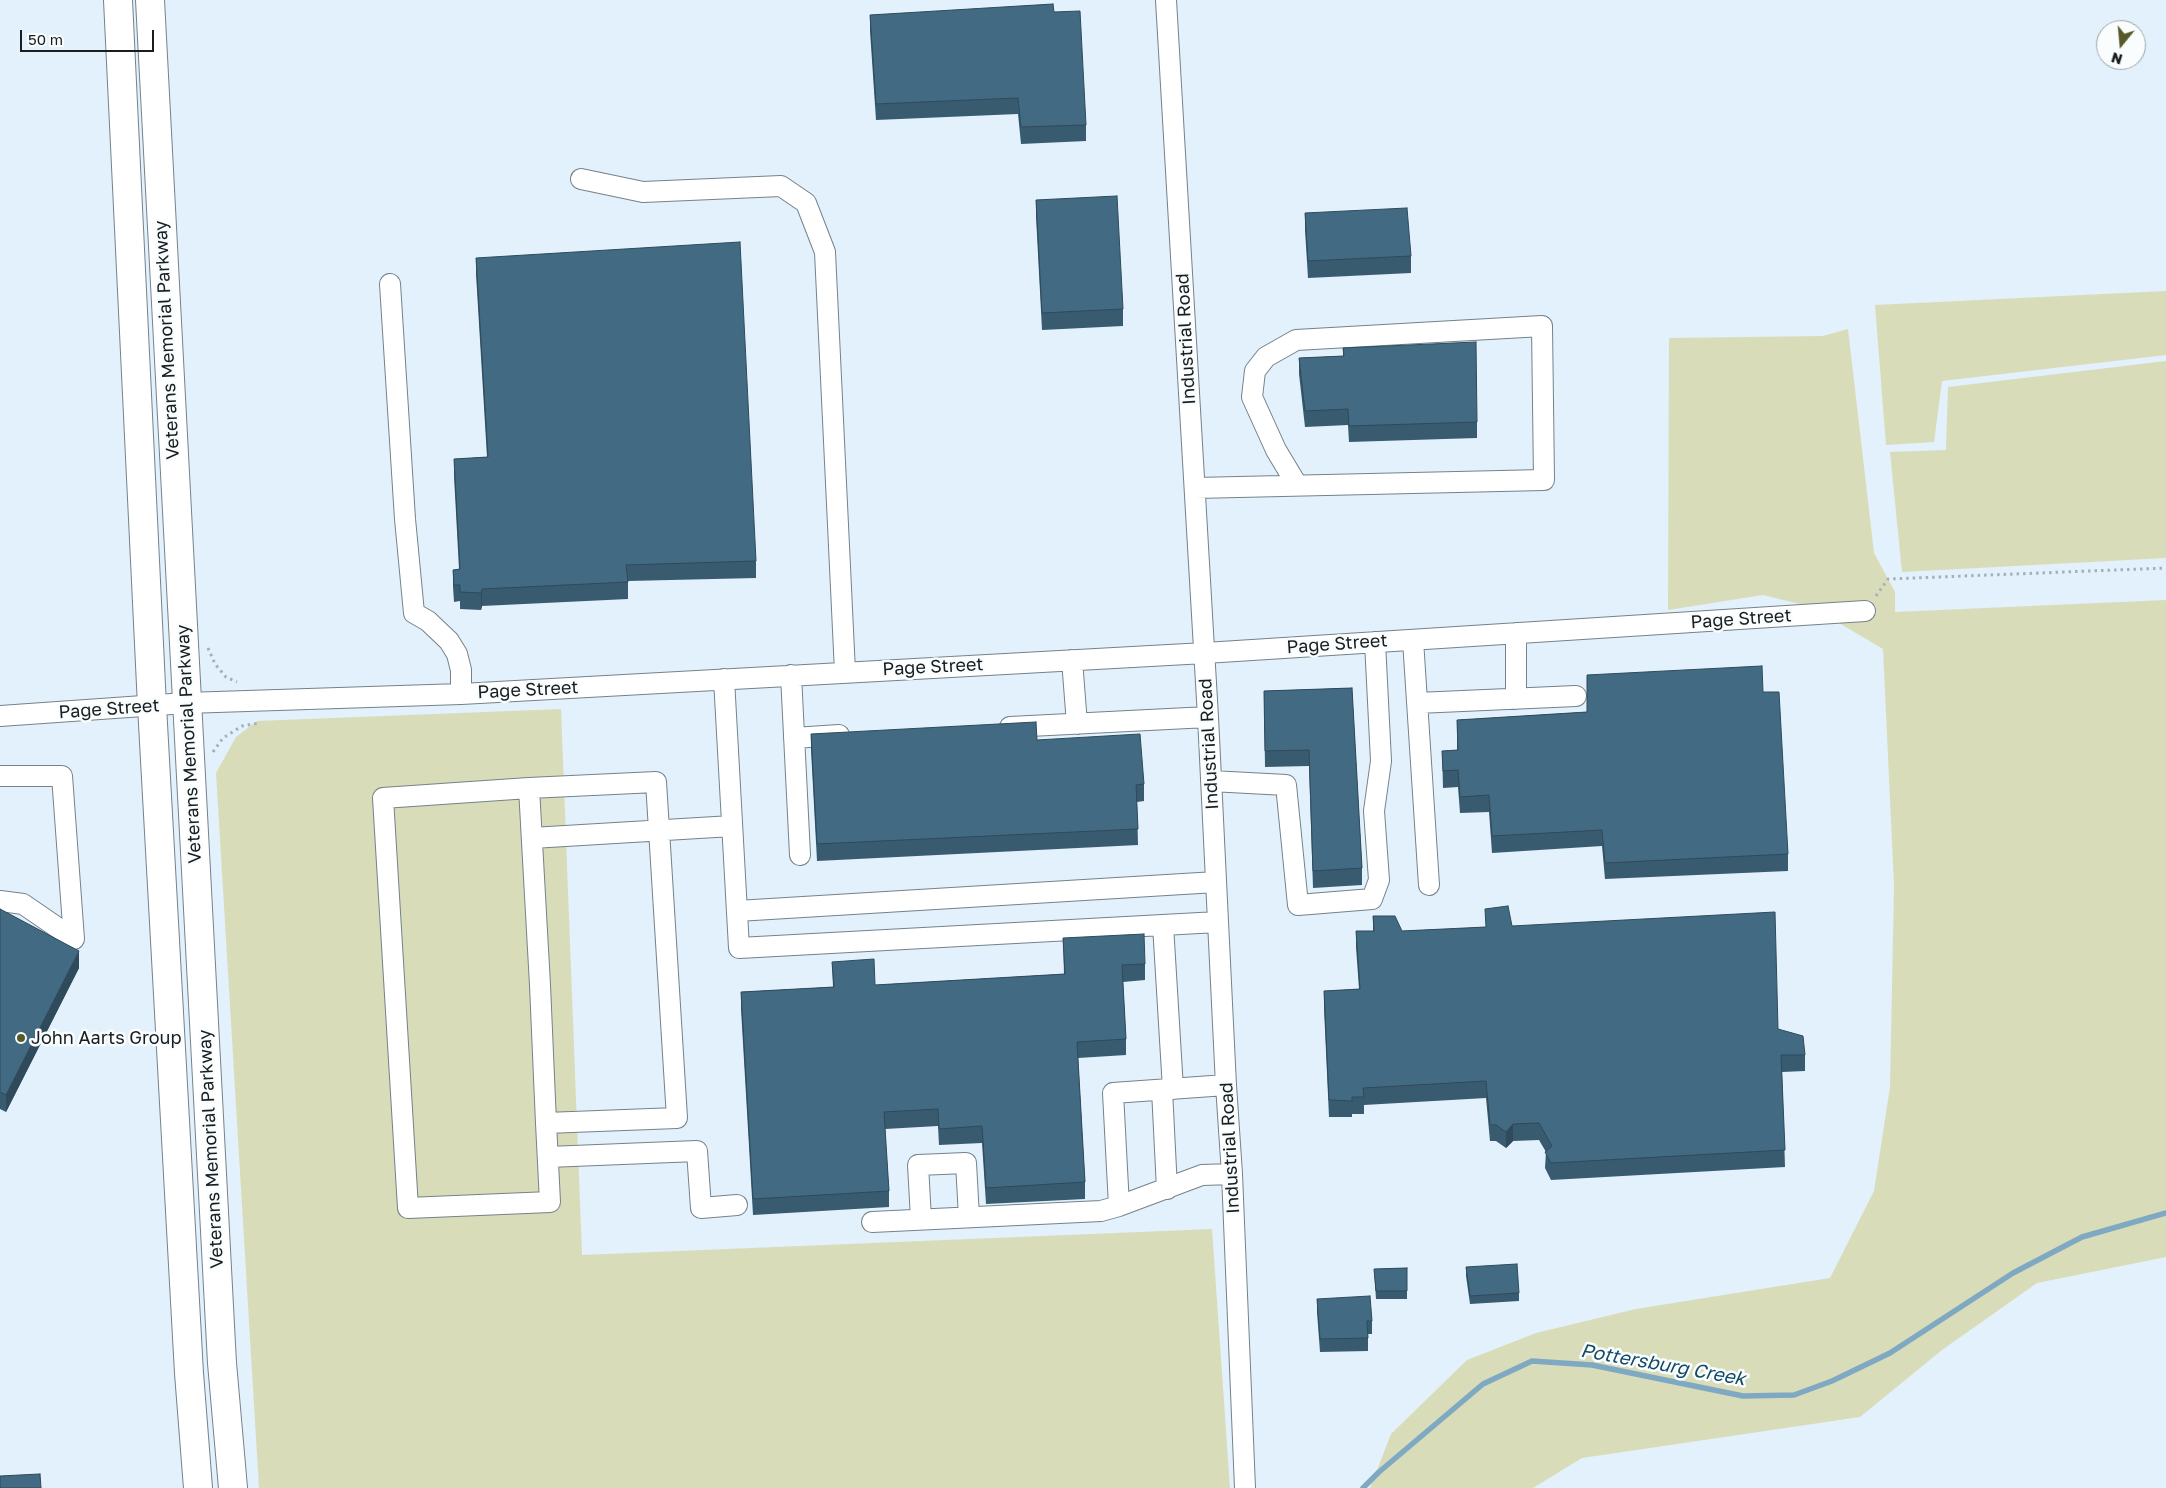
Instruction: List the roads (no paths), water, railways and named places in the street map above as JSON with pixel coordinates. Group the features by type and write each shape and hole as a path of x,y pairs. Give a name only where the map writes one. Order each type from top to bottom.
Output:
{"highway":[{"name":"Veterans Memorial Parkway","path":"118,0 152,706 189,1373 198,1488"},
{"name":"Veterans Memorial Parkway","path":"150,0 222,1363 233,1488"}],"street":[{"name":"Industrial Road","path":"1166,0 1212,781 1232,1174 1245,1488"},
{"path":"581,179 643,192 781,186 806,203 824,252 845,672"},
{"path":"390,284 405,519 414,612 428,621 449,641 457,654 462,670 461,694"},
{"path":"1195,488 1544,480 1542,326 1296,340 1266,357 1255,371 1252,397 1276,450 1297,485"},
{"name":"Page Street","path":"0,716 186,703 461,694 724,678 1205,653 1865,612"},
{"path":"1516,634 1516,699"},
{"path":"1413,640 1429,884"},
{"path":"1212,781 1286,785 1298,905 1372,899 1379,880 1374,811 1381,761 1375,642"},
{"path":"1072,660 1077,724"},
{"path":"791,675 800,855"},
{"path":"724,678 739,948 1218,922"},
{"path":"1417,703 1576,696"},
{"path":"989,728 1208,717"},
{"path":"794,738 862,734"},
{"path":"0,776 62,776 74,938 23,904 0,901"},
{"path":"529,788 550,1202 408,1208 384,798 529,788 656,782 677,1118 546,1123"},
{"path":"532,838 732,826"},
{"path":"737,911 1216,882"},
{"path":"1163,925 1168,1090 1167,1189"},
{"path":"1120,1206 1112,1093 1226,1085"},
{"path":"548,1157 697,1151 701,1208 736,1206"},
{"path":"921,1220 918,1165 966,1163 969,1217"},
{"path":"872,1222 1101,1211 1120,1206 1202,1175 1232,1174"}],"waterway":[{"name":"Pottersburg Creek","path":"1363,1488 1379,1472 1483,1384 1532,1361 1592,1365 1743,1396 1794,1395 1832,1381 1890,1353 2013,1273 2082,1237 2166,1213"}],"place":[{"name":"John Aarts Group","path":"21,1038"}]}
